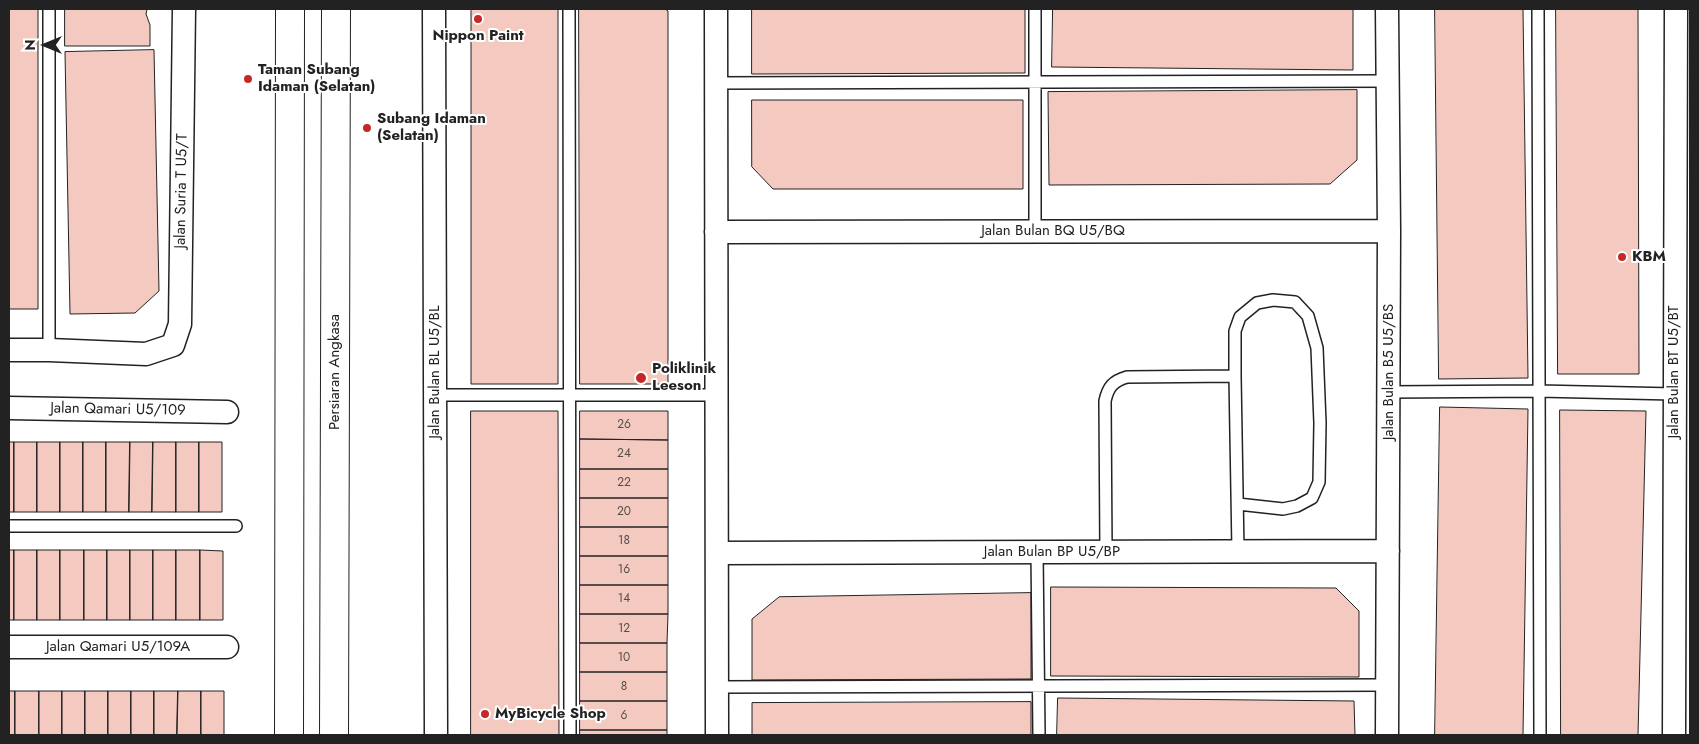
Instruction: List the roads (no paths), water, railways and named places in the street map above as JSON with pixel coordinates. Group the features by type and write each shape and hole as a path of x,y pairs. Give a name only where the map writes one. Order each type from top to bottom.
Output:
{"street":[{"name":"Jalan Suria T U5/T","path":"49,350 146,354 173,345 180,324 184,9"},
{"path":"289,735 290,9"},
{"name":"Persiaran Angkasa","path":"334,735 336,9"},
{"name":"Jalan Bulan BL U5/BL","path":"434,9 436,735"},
{"path":"716,9 717,735"},
{"name":"Jalan Bulan B5 U5/BS","path":"1386,735 1389,231 1387,9"},
{"name":"Jalan Bulan BT U5/BT","path":"1674,735 1674,394 1683,187 1676,9"},
{"name":"Jalan Bulan BQ U5/BQ","path":"716,232 1389,231"},
{"path":"9,350 49,350"},
{"name":"Jalan Qamari U5/109","path":"9,408 227,412"},
{"name":"Jalan Bulan BP U5/BP","path":"717,553 1388,551"},
{"name":"Jalan Qamari U5/109A","path":"9,647 226,647"}],"lane":[{"path":"49,9 49,350"},
{"path":"569,9 570,735"},
{"path":"1035,9 1035,231"},
{"path":"1538,9 1540,735"},
{"path":"716,83 1388,81"},
{"path":"1238,504 1283,509 1297,506 1312,498 1318,482 1320,422 1317,348 1308,316 1295,302 1273,300 1256,303 1240,318 1236,331 1238,551"},
{"path":"1106,552 1105,400 1107,389 1116,381 1127,377 1235,376"},
{"path":"1388,392 1539,391 1674,394"},
{"path":"435,395 717,395"},
{"path":"9,526 236,526"},
{"path":"1037,552 1039,735"},
{"path":"717,687 1387,685"}],"place":[{"name":"Nippon Paint","path":"478,19"},
{"name":"Taman Subang Idaman (Selatan)","path":"248,79"},
{"name":"Subang Idaman (Selatan)","path":"367,128"},
{"name":"KBM","path":"1622,257"},
{"name":"Poliklinik Leeson","path":"641,378"},
{"name":"MyBicycle Shop","path":"485,714"}]}
